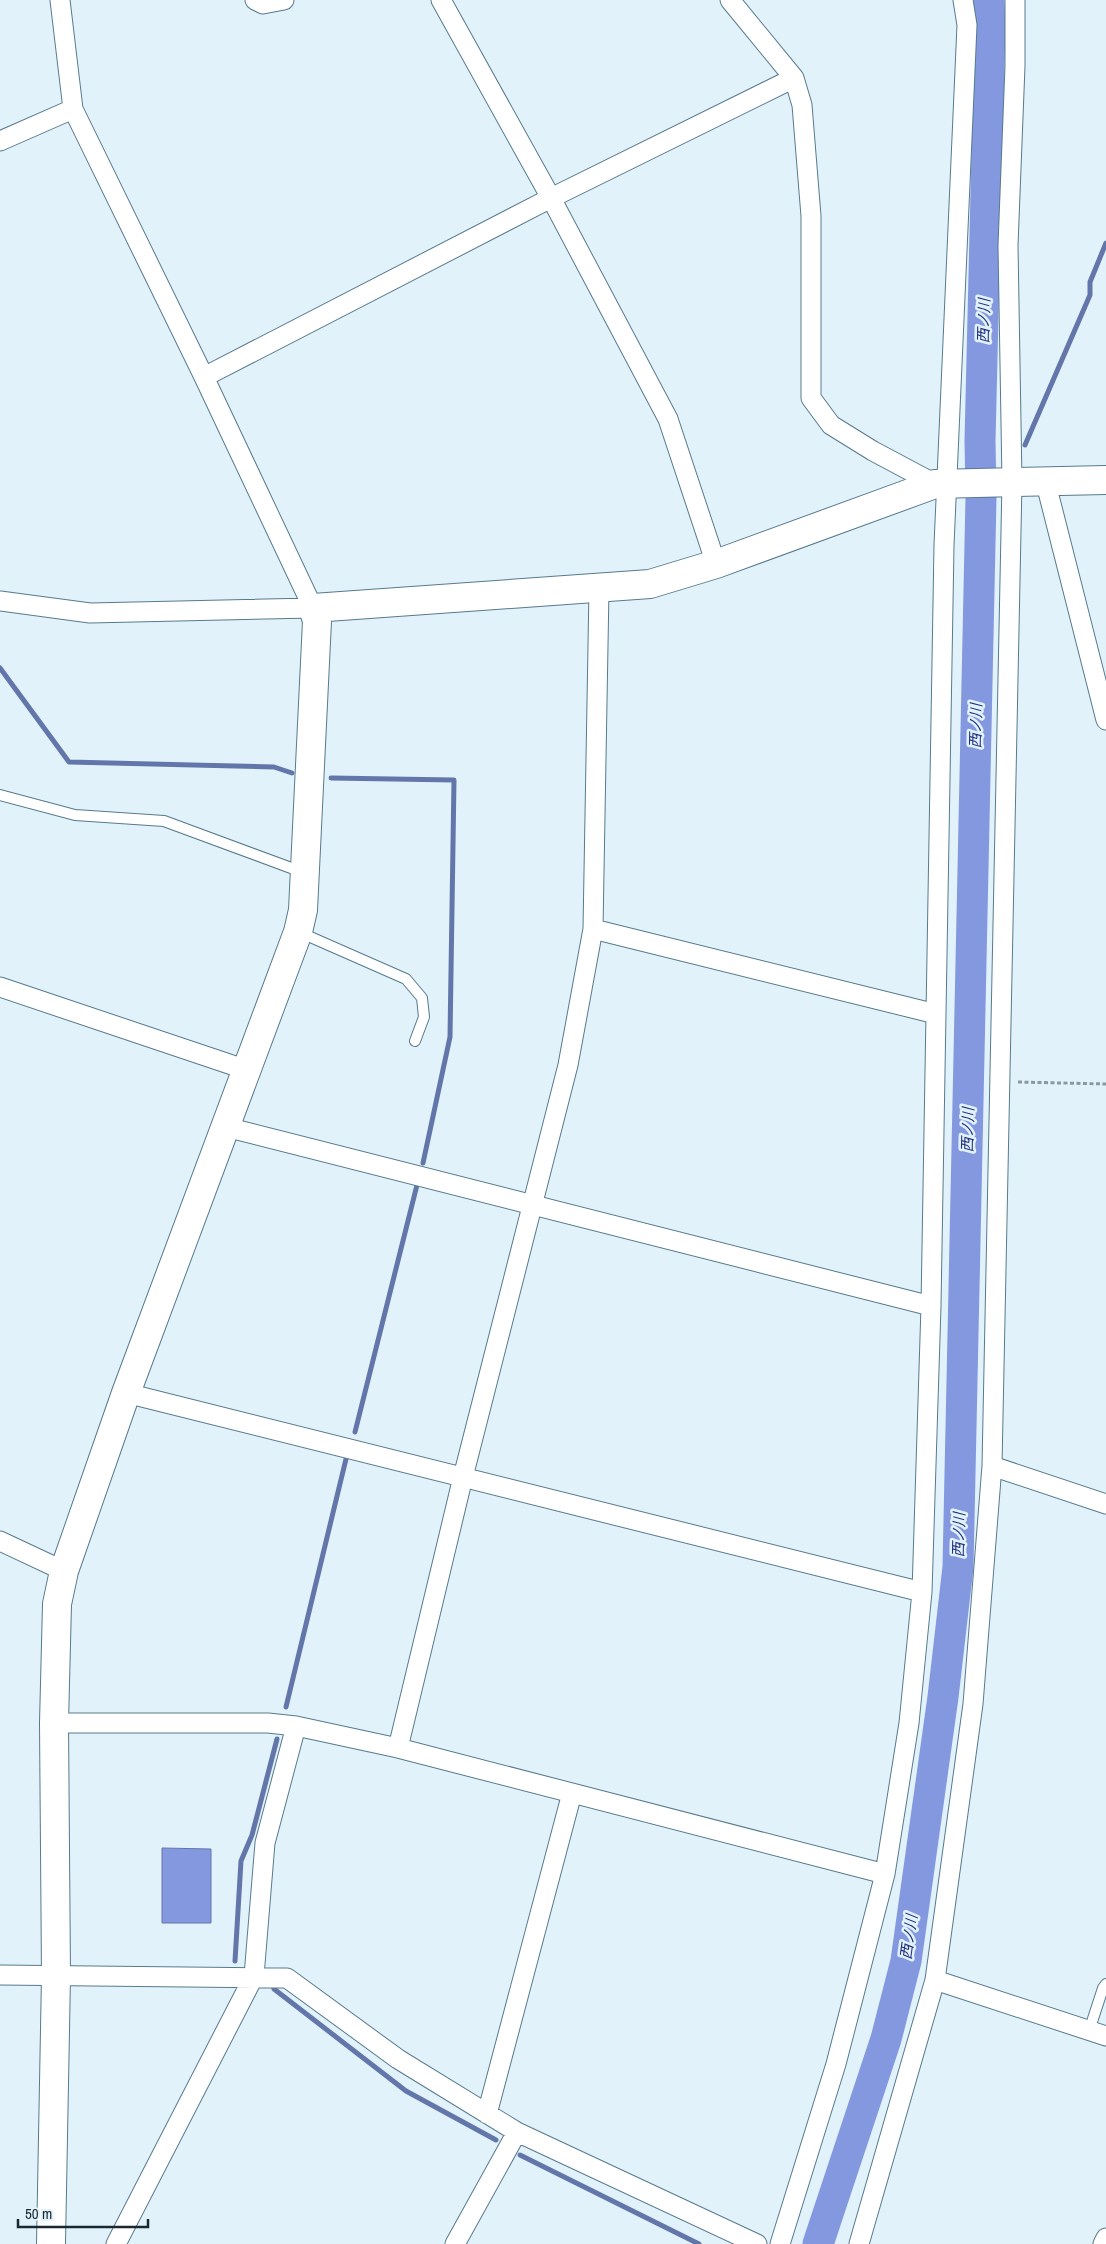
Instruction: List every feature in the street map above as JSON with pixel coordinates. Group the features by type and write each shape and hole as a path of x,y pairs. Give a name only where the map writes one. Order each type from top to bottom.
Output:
{"street":[{"path":"51,2244 56,1976 54,1723 57,1604 64,1571 126,1393 298,932 303,910 303,873 317,621 313,608 204,377 73,108 60,0"},
{"path":"255,0 263,4 284,0"},
{"path":"440,0 551,198 668,419 716,564"},
{"path":"730,0 794,78 802,105 811,216 811,398 831,425 873,451 948,484"},
{"path":"780,2244 836,2064 885,1874 910,1723 922,1592 931,1306 948,484 967,25 963,0"},
{"path":"859,2244 935,1980 973,1704 992,1466 1000,1081 1008,245 1015,66 1014,0"},
{"path":"204,377 551,198 794,78"},
{"path":"0,141 73,108"},
{"path":"1045,480 1106,720"},
{"path":"0,601 90,613 313,608 650,584 716,564 948,484 1045,480 1106,480"},
{"path":"398,1748 463,1477 568,1065 594,929 600,589"},
{"path":"594,929 936,1014"},
{"path":"0,987 247,1070"},
{"path":"226,1127 931,1306"},
{"path":"126,1393 922,1592"},
{"path":"992,1466 1106,1504"},
{"path":"0,1541 64,1571"},
{"path":"54,1723 268,1723 296,1726 398,1748 885,1874"},
{"path":"116,2244 254,1976 265,1843 296,1726"},
{"path":"487,2114 572,1793"},
{"path":"0,1975 254,1976 287,1978 398,2060 517,2132 757,2244"},
{"path":"935,1980 1098,2034"},
{"path":"455,2244 517,2132"},
{"path":"1102,2244 1106,2238"}],"lane":[{"path":"0,795 75,816 164,821 303,873"},
{"path":"298,932 406,979 422,998 424,1017 415,1041"},
{"path":"1098,2034 1103,1988 1106,1984"}],"path":[{"path":"1000,1081 1106,1084"}],"water":[{"path":"162,1848 211,1849 211,1923 162,1923"}],"waterway":[{"name":"西ノ川","path":"818,2244 886,2039 906,1961 943,1697 958,1567 981,497 980,441 990,26 989,0"},
{"path":"1025,445 1090,295 1090,282 1106,243"},
{"path":"0,668 69,762 274,767 292,773"},
{"path":"331,778 454,780 450,1037 423,1163"},
{"path":"355,1432 417,1185"},
{"path":"286,1707 346,1459"},
{"path":"235,1961 241,1861 252,1835 277,1739"},
{"path":"274,1989 406,2091 496,2140"},
{"path":"520,2155 699,2244"}]}
